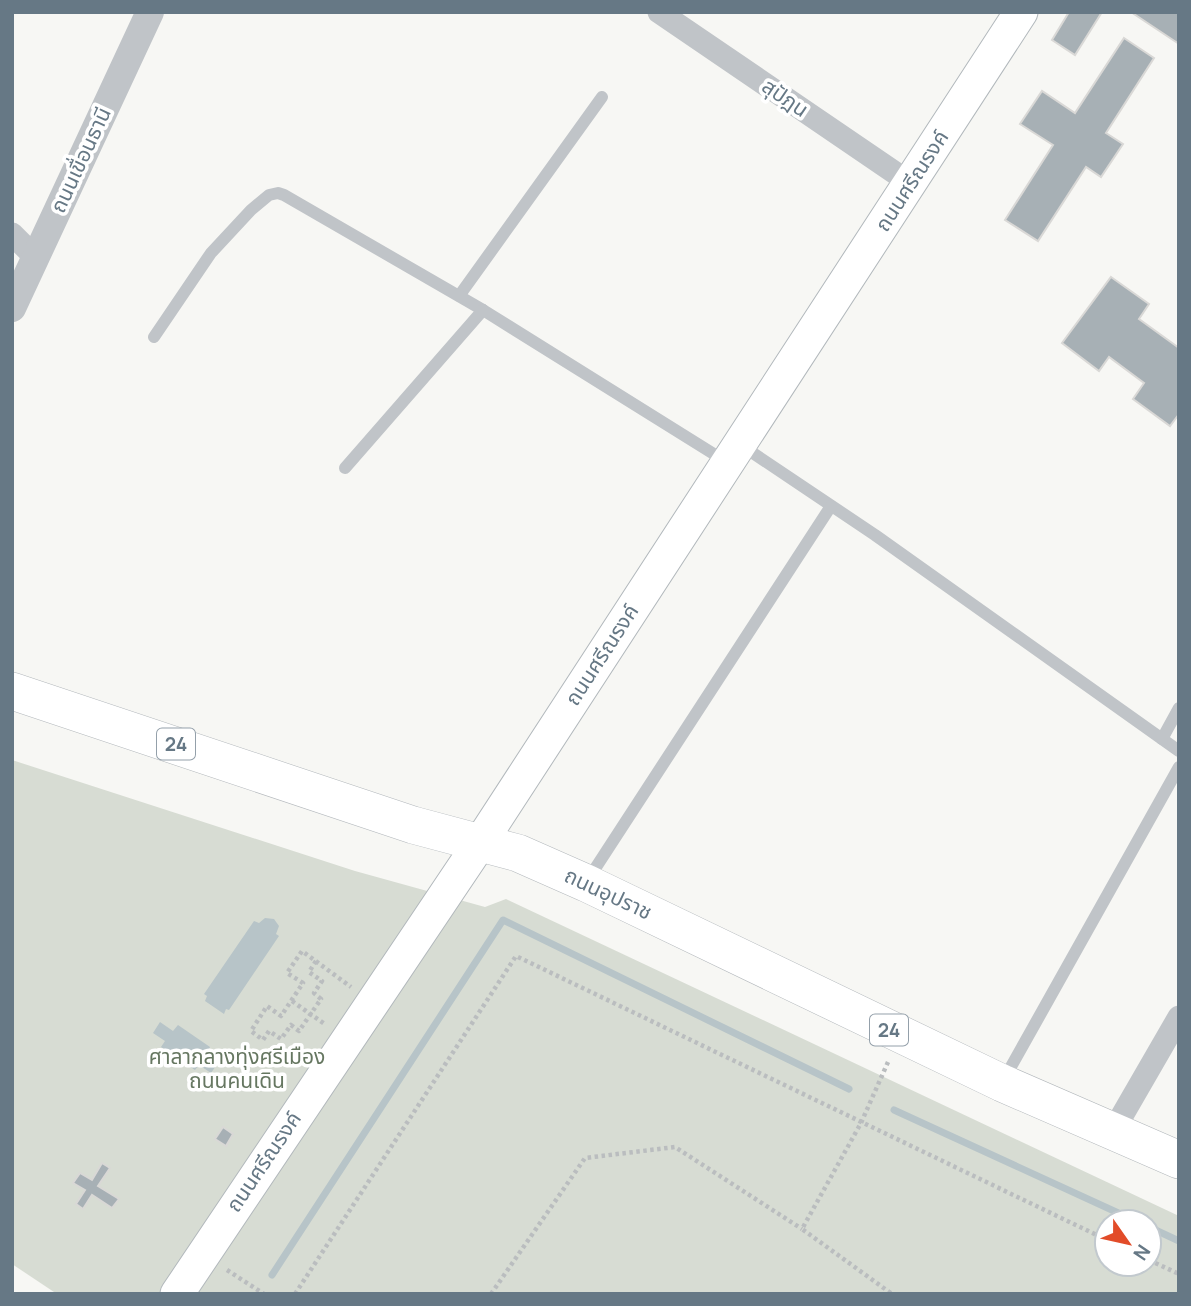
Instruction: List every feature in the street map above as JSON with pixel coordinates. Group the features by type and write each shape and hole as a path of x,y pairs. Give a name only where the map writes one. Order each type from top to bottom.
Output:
{"main road":[{"name":"ถนนศรีณรงค์","path":"177,1294 480,843 1021,12"},
{"name":"ถนนอุปราช","path":"12,691 414,825 518,853 1002,1083 1179,1160"}],"street":[{"name":"ถนนเขื่อนธานี","path":"12,308 150,12"},
{"name":"สุปัฎน","path":"659,12 910,183"},
{"path":"12,234 35,257"},
{"path":"1112,1133 1179,1017"}],"lane":[{"path":"459,296 602,97"},
{"path":"154,337 211,253 251,210 269,195 284,195 735,454 831,506 1179,751"},
{"path":"345,468 483,310"},
{"path":"586,883 831,506"},
{"path":"1163,738 1179,708"},
{"path":"1002,1083 1179,767"}],"path":[{"path":"316,961 309,972 322,981 314,993 321,999 299,1031 291,1026 281,1039 269,1031 263,1040 251,1031 267,1006 281,1016 292,1001 303,983 288,973 302,951 316,961 372,1001"},
{"path":"295,1294 516,956 1093,1233"},
{"path":"292,1001 317,1018"},
{"path":"802,1229 861,1123 901,1036"},
{"path":"491,1294 586,1158 675,1147 802,1229 892,1294"},
{"path":"202,1254 264,1294"},
{"path":"1163,1267 1179,1274"}],"green space":[{"name":"ศาลากลางทุ่งศรีเมือง ถนนคนเดิน","path":"12,760 355,871 485,907 506,899 1162,1208 1093,1208 1093,1278 1163,1278 1163,1208 1179,1216 1179,1294 57,1294 12,1264"}],"shaded area":[{"path":"265,918 274,919 279,926 276,934 279,936 224,1014 205,1001 207,996 204,994 254,921 259,923"},
{"path":"160,1022 173,1031 178,1025 210,1047 208,1052 220,1060 211,1073 199,1065 195,1070 161,1047 165,1041 153,1033"}],"building":[{"path":"1069,12 1102,12 1075,55 1052,40"},
{"path":"1131,12 1179,12 1179,44"},
{"path":"1124,38 1154,58 1106,133 1123,144 1101,177 1086,167 1038,241 1005,220 1053,145 1020,124 1042,91 1075,113"},
{"path":"1111,277 1149,304 1139,319 1179,348 1179,414 1170,426 1133,399 1144,383 1109,357 1099,371 1062,343"},
{"path":"223,1127 233,1134 226,1146 215,1139"},
{"path":"102,1163 110,1168 98,1186 119,1199 112,1208 92,1195 83,1209 76,1204 85,1190 73,1183 80,1173 92,1180"}],"waterway":[{"path":"272,1275 503,920 849,1089"},
{"path":"894,1110 1108,1208"},
{"path":"1163,1234 1179,1241"}]}
